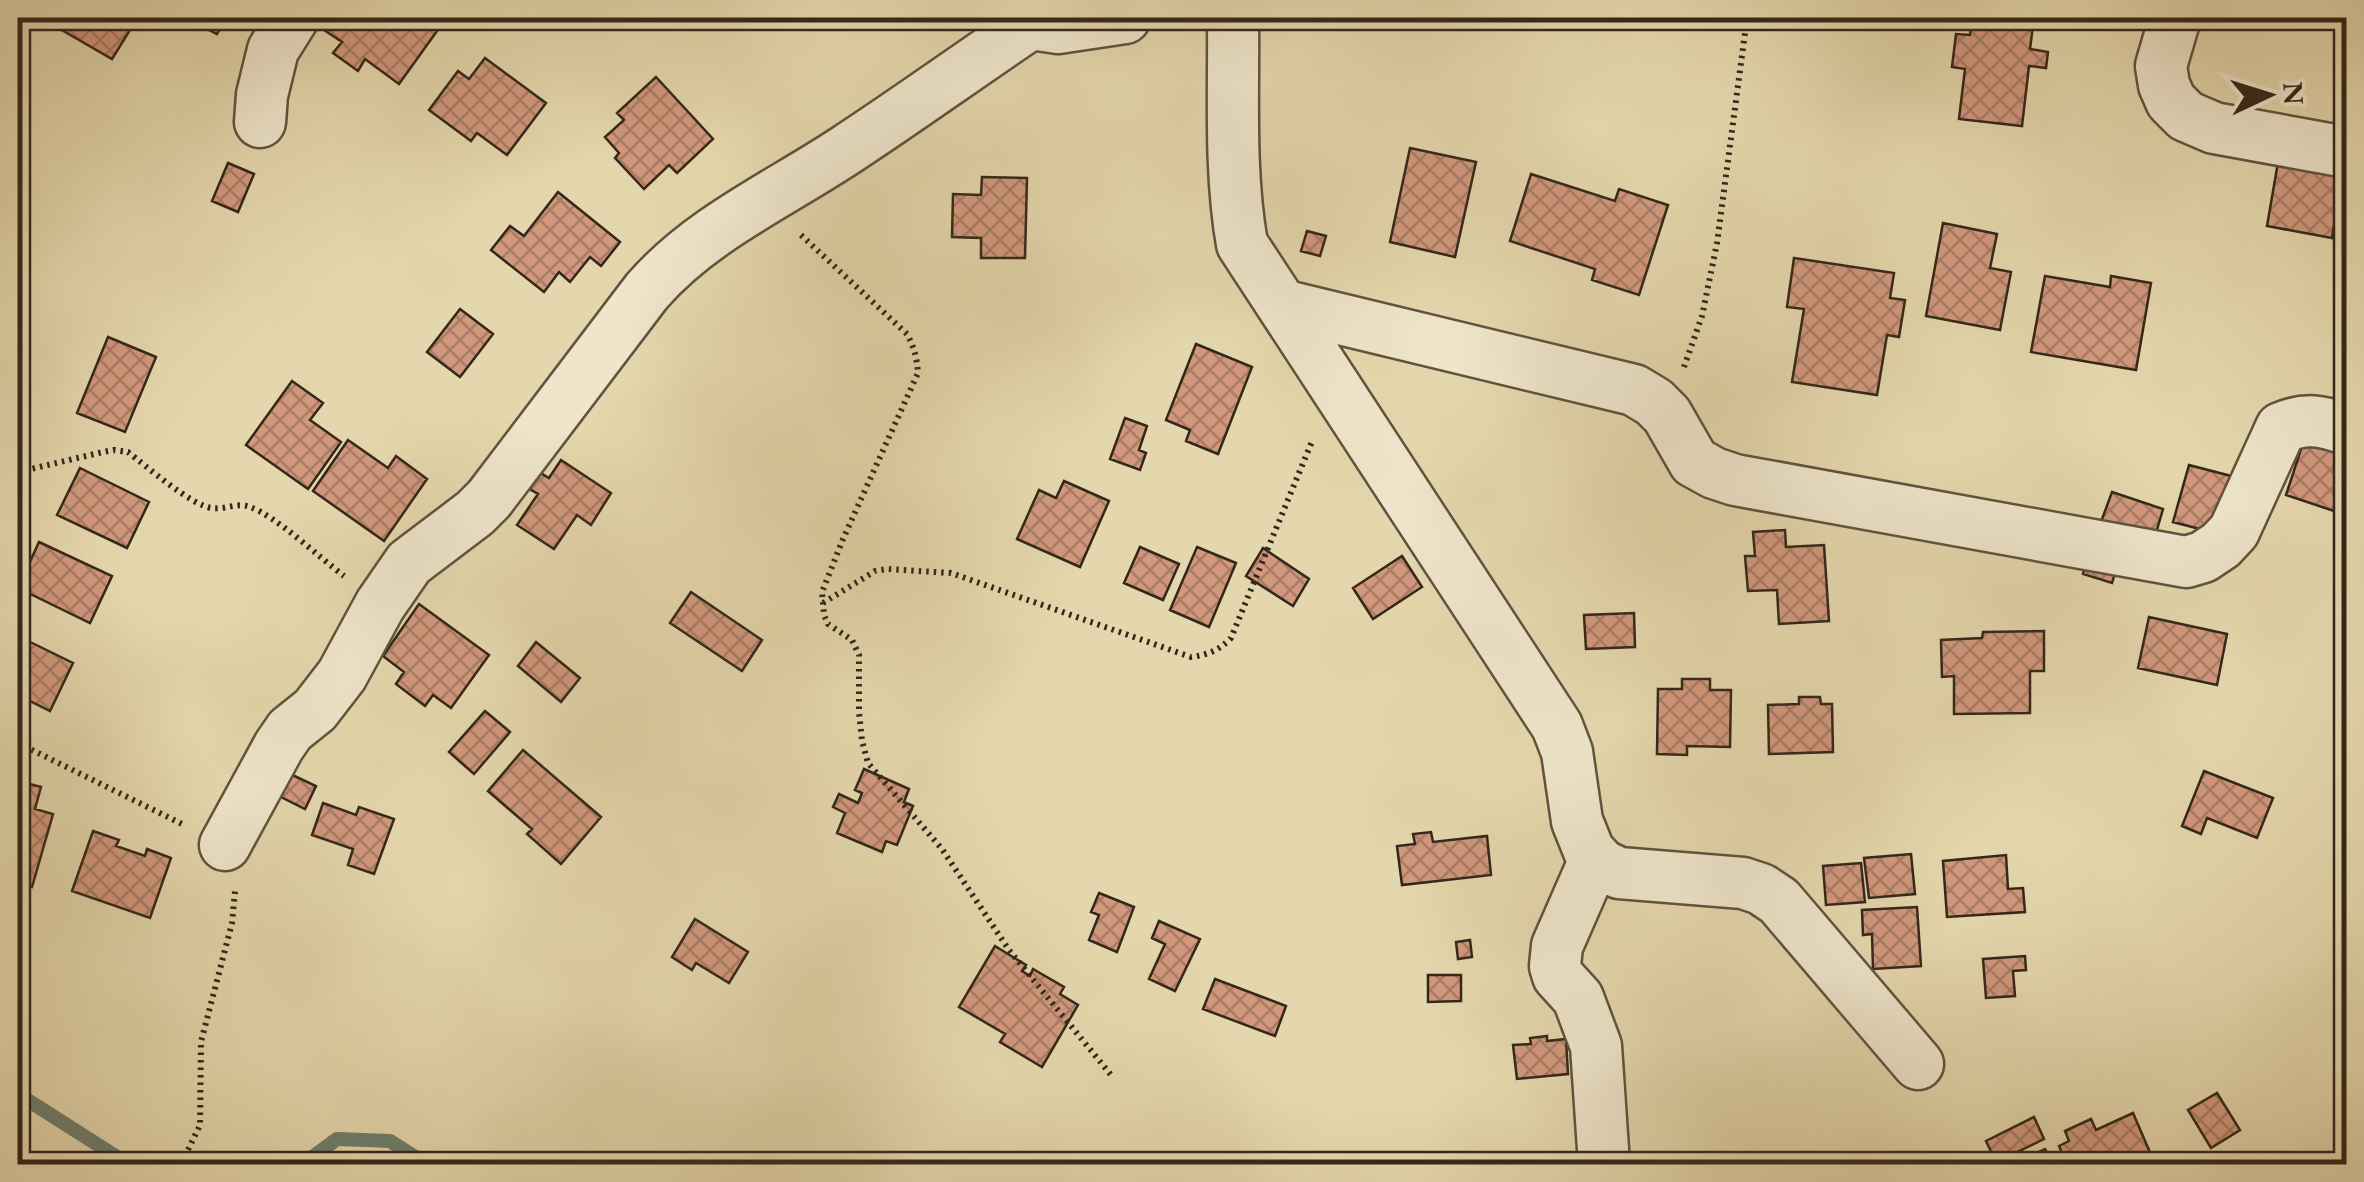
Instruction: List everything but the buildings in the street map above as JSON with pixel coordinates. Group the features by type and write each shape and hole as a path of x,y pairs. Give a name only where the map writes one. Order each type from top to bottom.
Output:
{"street":[{"path":"260,122 273,50 293,18"},
{"path":"225,845 279,746 342,675 380,605 409,563 489,499 668,267 763,200 844,152 1011,21 1058,28 1125,18"},
{"path":"1234,18 1235,184 1242,244 1557,726 1566,752 1577,821 1589,851 1619,873 1743,883 1780,901 1918,1064"},
{"path":"2175,18 2161,66 2171,101 2186,116 2214,128 2346,152"},
{"path":"1282,305 1634,390 1667,415 1694,462 1735,480 2186,562 2221,546 2234,532 2281,428 2294,422 2319,420 2346,429"},
{"path":"1595,859 1557,946 1555,966 1558,976 1578,998 1596,1046 1604,1164"}],"path":[{"path":"1667,415 1702,316 1717,243 1748,18"},
{"path":"763,200 908,334 917,359 918,373 822,592 828,624 852,640 859,655 862,741 868,762 942,849 1010,950 1110,1075"},
{"path":"822,604 875,571 951,572 1191,658 1206,655 1231,638 1335,386"},
{"path":"18,472 103,452 128,452 200,505 217,509 237,504 266,515 380,605"},
{"path":"18,744 225,845 236,898 201,1042 200,1125 187,1152 171,1164"}],"waterway":[{"path":"18,1094 128,1164"},
{"path":"303,1164 337,1139 390,1141 426,1164"}]}
